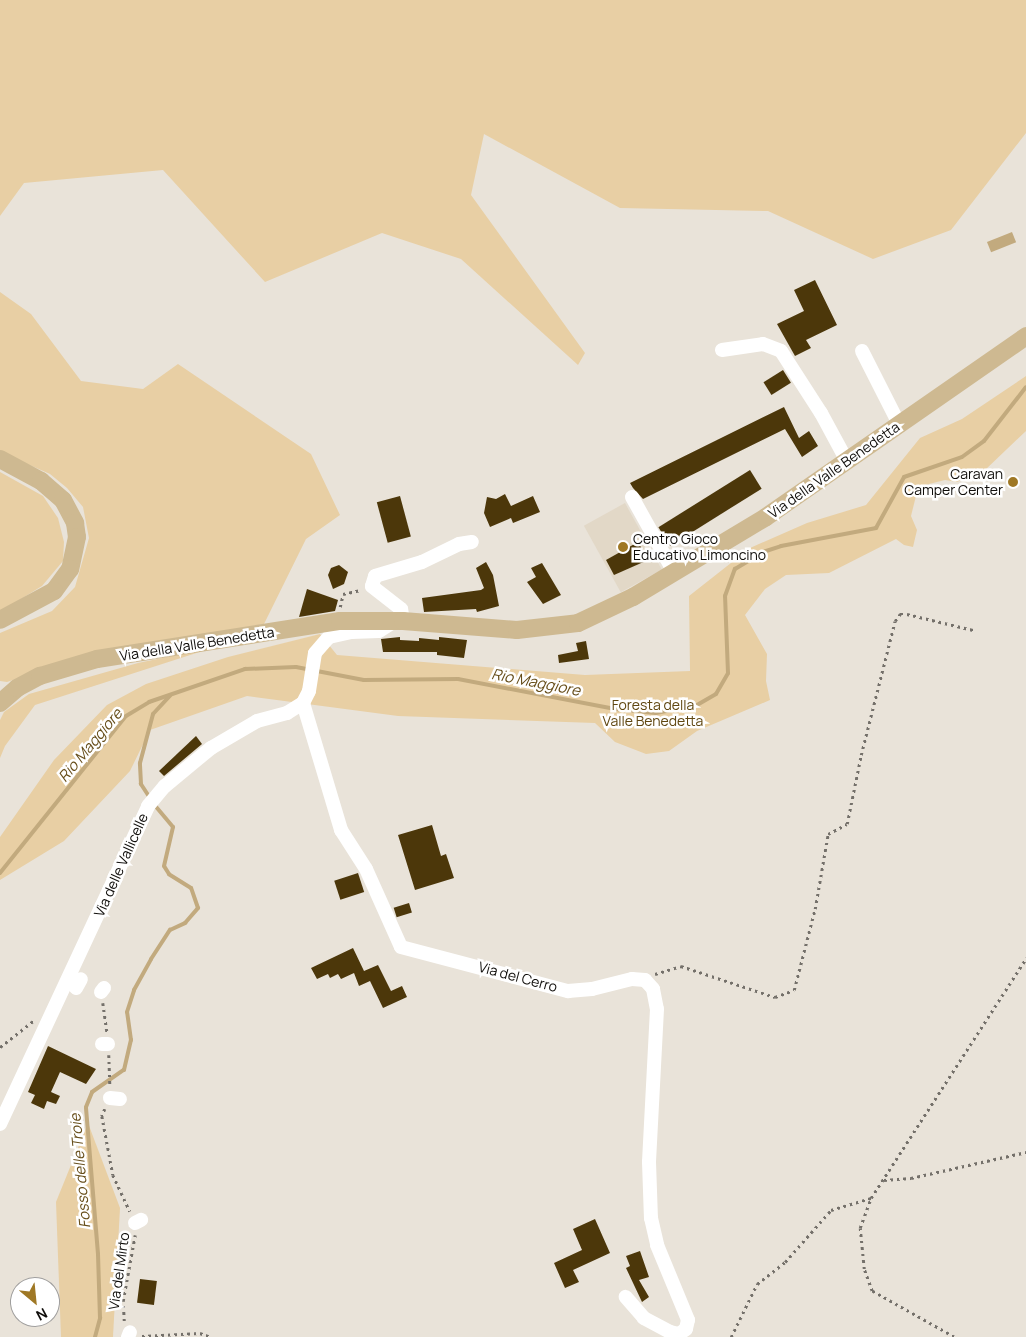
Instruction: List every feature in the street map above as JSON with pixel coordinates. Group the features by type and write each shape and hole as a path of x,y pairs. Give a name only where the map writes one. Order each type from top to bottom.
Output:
{"main road":[{"name":"Via della Valle Benedetta","path":"0,702 17,688 40,676 97,659 340,621 399,621 518,630 546,629 595,616 766,518 1026,336"},
{"path":"0,459 41,481 57,494 70,512 77,537 70,569 54,592 0,620"}],"street":[{"path":"722,350 763,344 781,351 847,461"},
{"path":"862,351 899,424"},
{"path":"632,497 674,572"},
{"path":"306,697 315,654 329,637 351,632 379,631 399,621 401,609 372,586 375,576 422,562 465,543"},
{"name":"Via del Cerro","path":"306,697 340,830 366,869 401,947 568,991 632,979 645,980"},
{"name":"Via delle Vallicelle","path":"0,1124 148,806 165,786 211,748 257,721 287,713 306,697"},
{"path":"626,1297 644,1318 670,1332 679,1334 686,1329 688,1320 657,1245 651,1218 649,1162 657,1008 653,989 645,980"}],"path":[{"path":"340,621 343,594 372,586"},
{"path":"645,980 662,970 681,966 775,997 787,995 794,990 815,909 828,834 843,829 849,818 861,755 896,620 900,614 907,614 973,630"},
{"path":"954,1337 872,1291 864,1269 860,1228 871,1198 1026,958"},
{"name":"Via del Mirto","path":"103,990 105,1044 110,1084 115,1099 102,1116 113,1175 139,1224 123,1301 123,1318 129,1334 140,1336 200,1333 211,1337"},
{"path":"0,1047 37,1017"},
{"path":"884,1180 911,1178 1026,1152"},
{"path":"731,1337 757,1284 784,1262 831,1210 871,1198"}],"shaded area":[{"path":"1012,232 1016,242 991,252 987,242"},
{"name":"Centro Gioco Educativo Limoncino","path":"625,503 662,569 621,592 584,526"}],"green space":[{"path":"0,0 1026,0 1026,133 951,230 873,259 768,211 620,208 484,134 471,195 585,353 578,365 461,259 382,233 265,282 163,170 24,183 0,216"},
{"path":"0,292 31,314 81,381 143,389 178,364 311,454 340,515 306,539 264,624 82,657 7,682 0,681 0,633 52,611 75,587 89,538 83,507 67,488 50,474 0,452"},
{"name":"Foresta della Valle Benedetta","path":"1026,376 1026,431 984,471 957,482 945,480 921,486 917,492 911,516 917,530 913,547 904,545 896,539 829,573 786,575 765,589 745,615 767,654 766,681 770,700 697,731 669,751 646,754 615,742 595,723 398,716 247,696 150,730 130,771 64,841 0,880 0,837 54,760 107,705 146,684 228,657 320,634 337,655 585,675 690,671 689,596 750,548 807,523 866,505 920,438 962,419"},
{"path":"0,472 43,496 58,518 64,542 63,561 42,586 0,612"},
{"path":"215,647 35,705 5,746 0,758 0,720 4,712 29,694 138,663"},
{"path":"88,1123 120,1208 113,1337 61,1337 56,1202"}],"building":[{"path":"815,280 837,325 806,340 811,348 795,356 777,324 804,311 794,290"},
{"path":"783,370 791,383 771,395 763,382"},
{"path":"784,407 799,438 809,431 818,446 802,457 785,429 643,499 630,483"},
{"path":"750,470 762,489 670,546 658,527"},
{"path":"505,494 511,506 533,496 540,512 513,523 511,518 490,527 484,513 487,497 496,499"},
{"path":"400,496 411,537 388,543 377,502"},
{"path":"638,542 648,560 614,575 606,560"},
{"path":"486,562 493,575 499,606 477,612 476,609 424,612 422,598 484,588 476,568"},
{"path":"542,563 561,595 543,604 527,582 536,577 531,568"},
{"path":"339,565 348,572 344,584 333,589 328,575 331,568"},
{"path":"307,589 338,600 335,611 299,617"},
{"path":"400,637 400,640 419,641 419,638 439,640 439,637 467,640 464,658 437,655 437,652 383,652 381,639"},
{"path":"586,641 589,659 559,663 558,655 578,651 576,643"},
{"path":"196,736 202,744 164,776 159,771"},
{"path":"432,825 441,856 446,854 454,878 415,890 398,835"},
{"path":"358,873 364,892 340,900 334,881"},
{"path":"409,903 412,913 397,917 394,908"},
{"path":"353,948 364,971 378,965 391,991 402,986 407,997 383,1008 370,981 359,986 354,973 341,979 338,974 330,978 328,974 317,979 311,968"},
{"path":"48,1046 96,1069 86,1084 60,1072 51,1092 60,1096 56,1104 47,1101 44,1109 31,1103 35,1095 28,1092"},
{"path":"595,1219 610,1253 573,1270 579,1282 565,1288 554,1263 582,1250 573,1229"},
{"path":"640,1251 649,1277 639,1280 649,1297 642,1302 626,1268 630,1266 626,1256"},
{"path":"140,1279 157,1281 154,1305 137,1303"}],"waterway":[{"name":"Rio Maggiore","path":"0,873 126,716 149,702 245,669 296,667 364,680 458,679 615,709 656,713 697,705 716,694 728,673 725,596 735,569 763,552 781,546 876,528 904,477 962,457 984,441 1026,387"},
{"name":"Fosso delle Troie","path":"150,798 141,784 140,763 153,714 170,696"},
{"name":"Fosso delle Troie","path":"95,1337 100,1318 98,1254 86,1107 92,1092 124,1070 131,1040 127,1012 134,990 151,959 170,930 185,923 198,908 191,888 169,874 164,866 173,827 154,804"}],"place":[{"name":"Caravan Camper Center","path":"1013,482"},
{"name":"Centro Gioco Educativo Limoncino","path":"623,547"}]}
